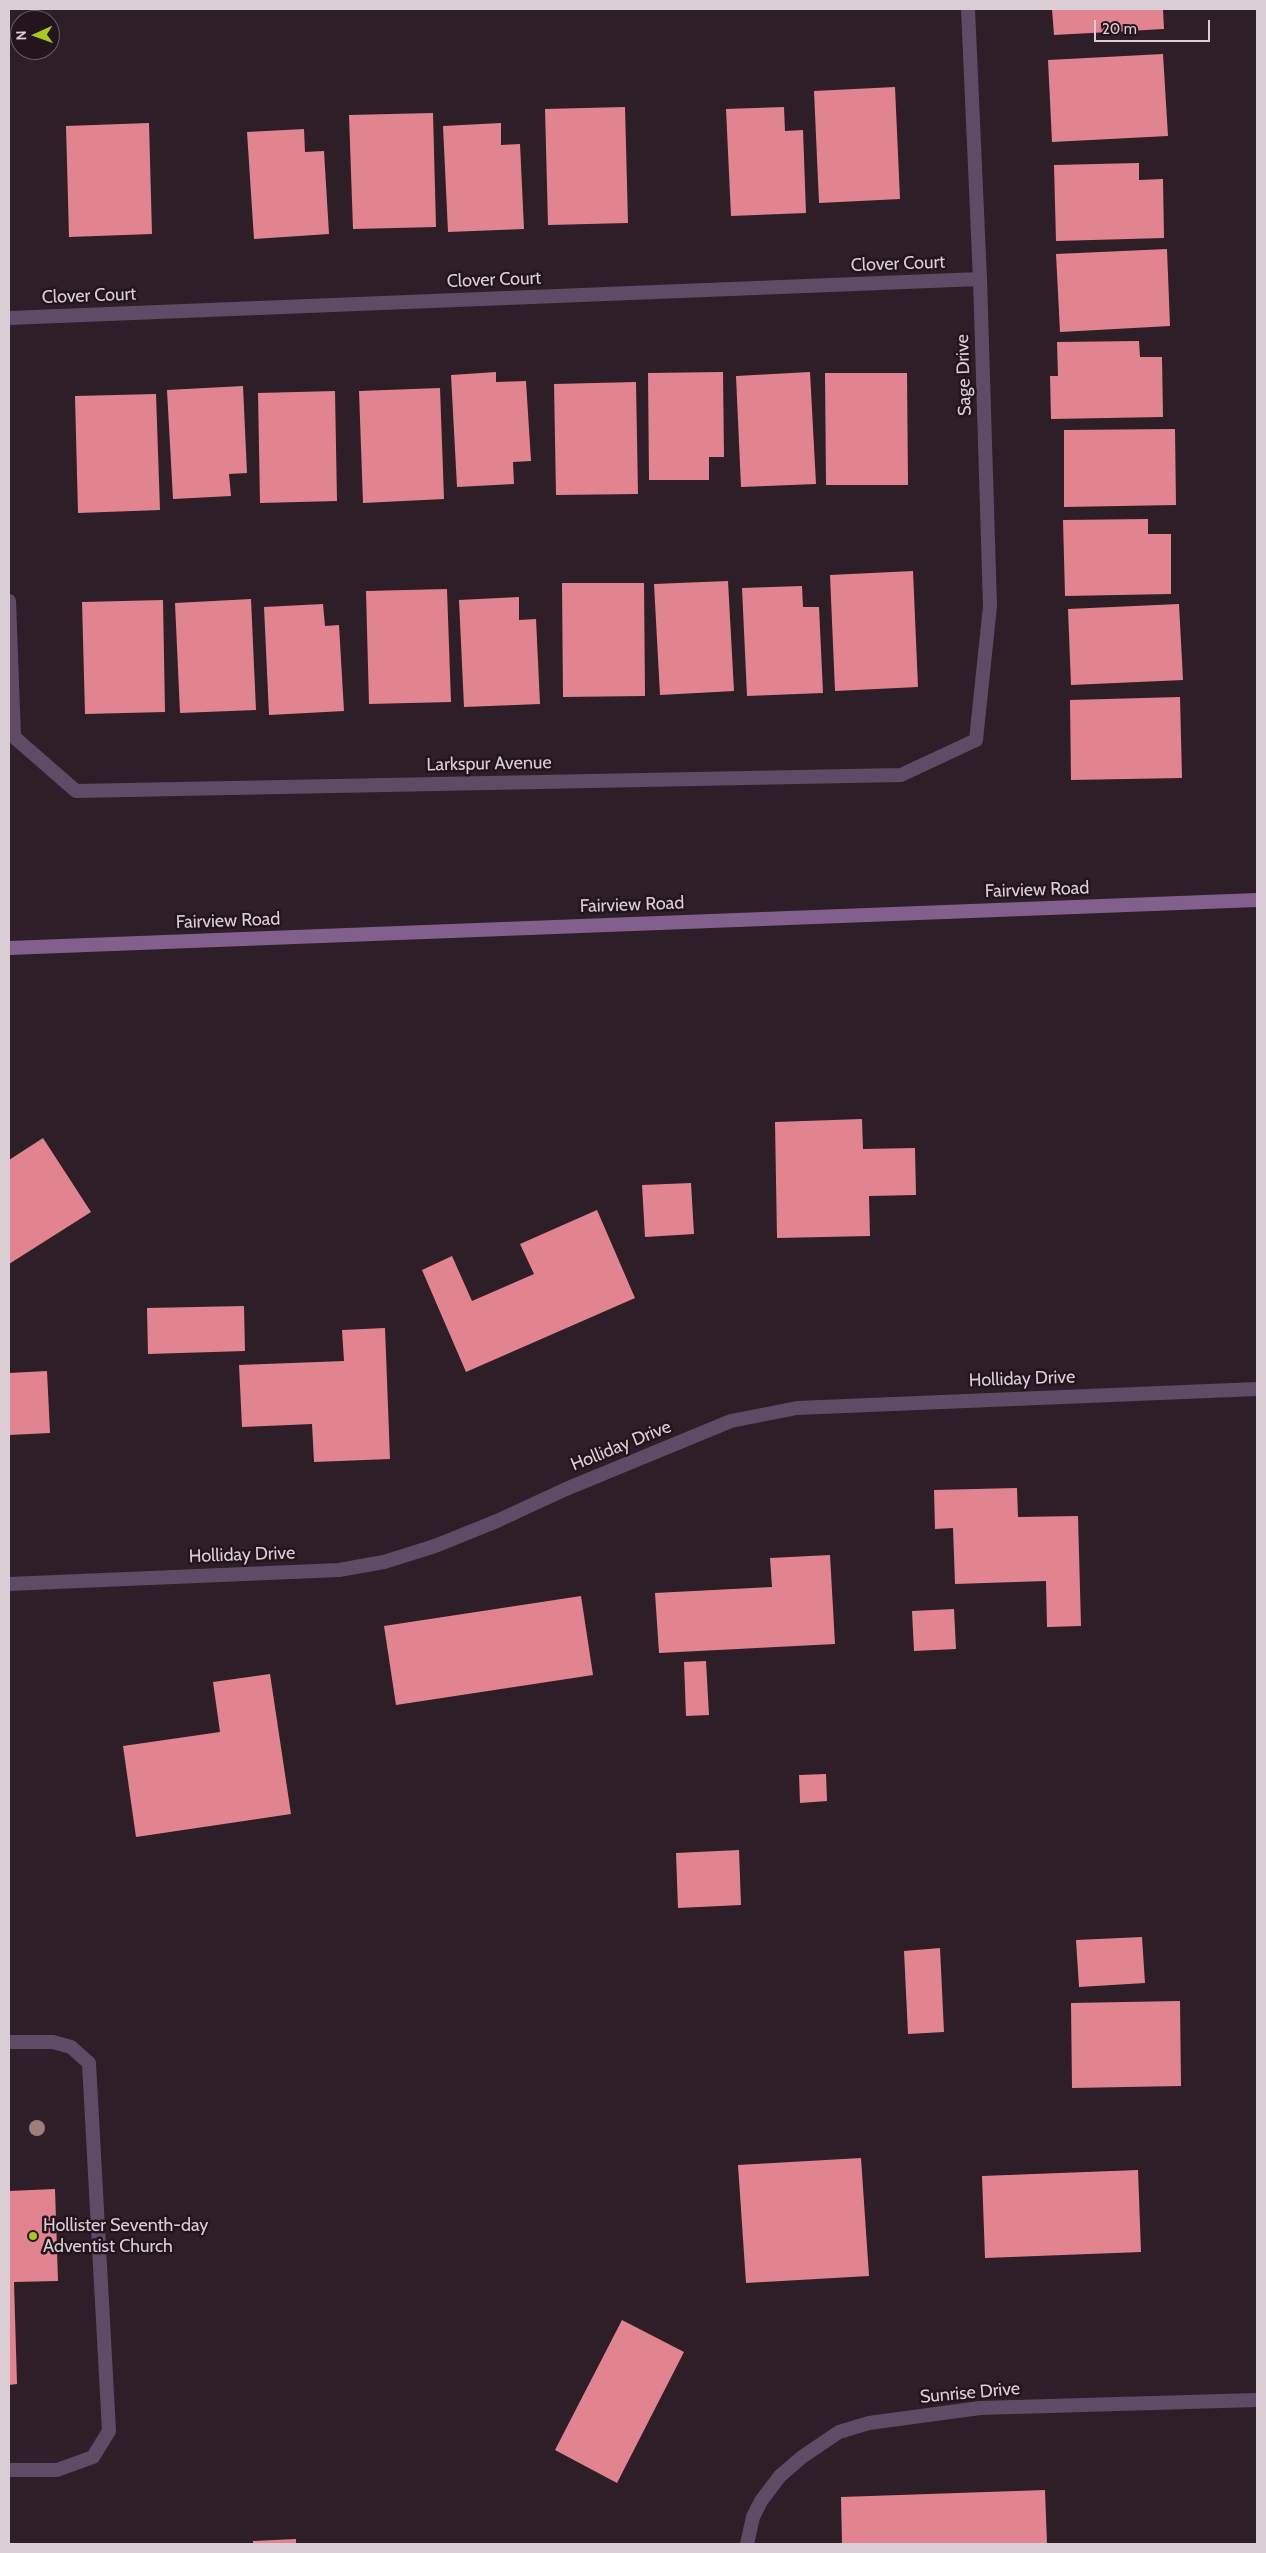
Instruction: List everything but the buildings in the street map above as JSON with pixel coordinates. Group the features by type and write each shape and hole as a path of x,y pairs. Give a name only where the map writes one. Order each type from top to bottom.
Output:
{"main road":[{"name":"Fairview Road","path":"9,948 1257,900"}],"street":[{"name":"Sage Drive","path":"968,9 980,279 990,606 976,740"},
{"name":"Clover Court","path":"9,318 980,279"},
{"name":"Larkspur Avenue","path":"9,601 14,738 76,791 901,775 976,740"},
{"name":"Holliday Drive","path":"9,1584 339,1570 384,1562 435,1546 497,1521 566,1488 731,1421 797,1408 1257,1389"},
{"path":"9,2042 53,2042 71,2047 89,2063 109,2430 93,2457 57,2470 9,2470"},
{"name":"Sunrise Drive","path":"747,2544 753,2517 761,2501 780,2476 802,2457 839,2432 869,2423 980,2408 1257,2400"}],"place":[{"name":"Hollister Seventh-day Adventist Church","path":"33,2236"}]}
